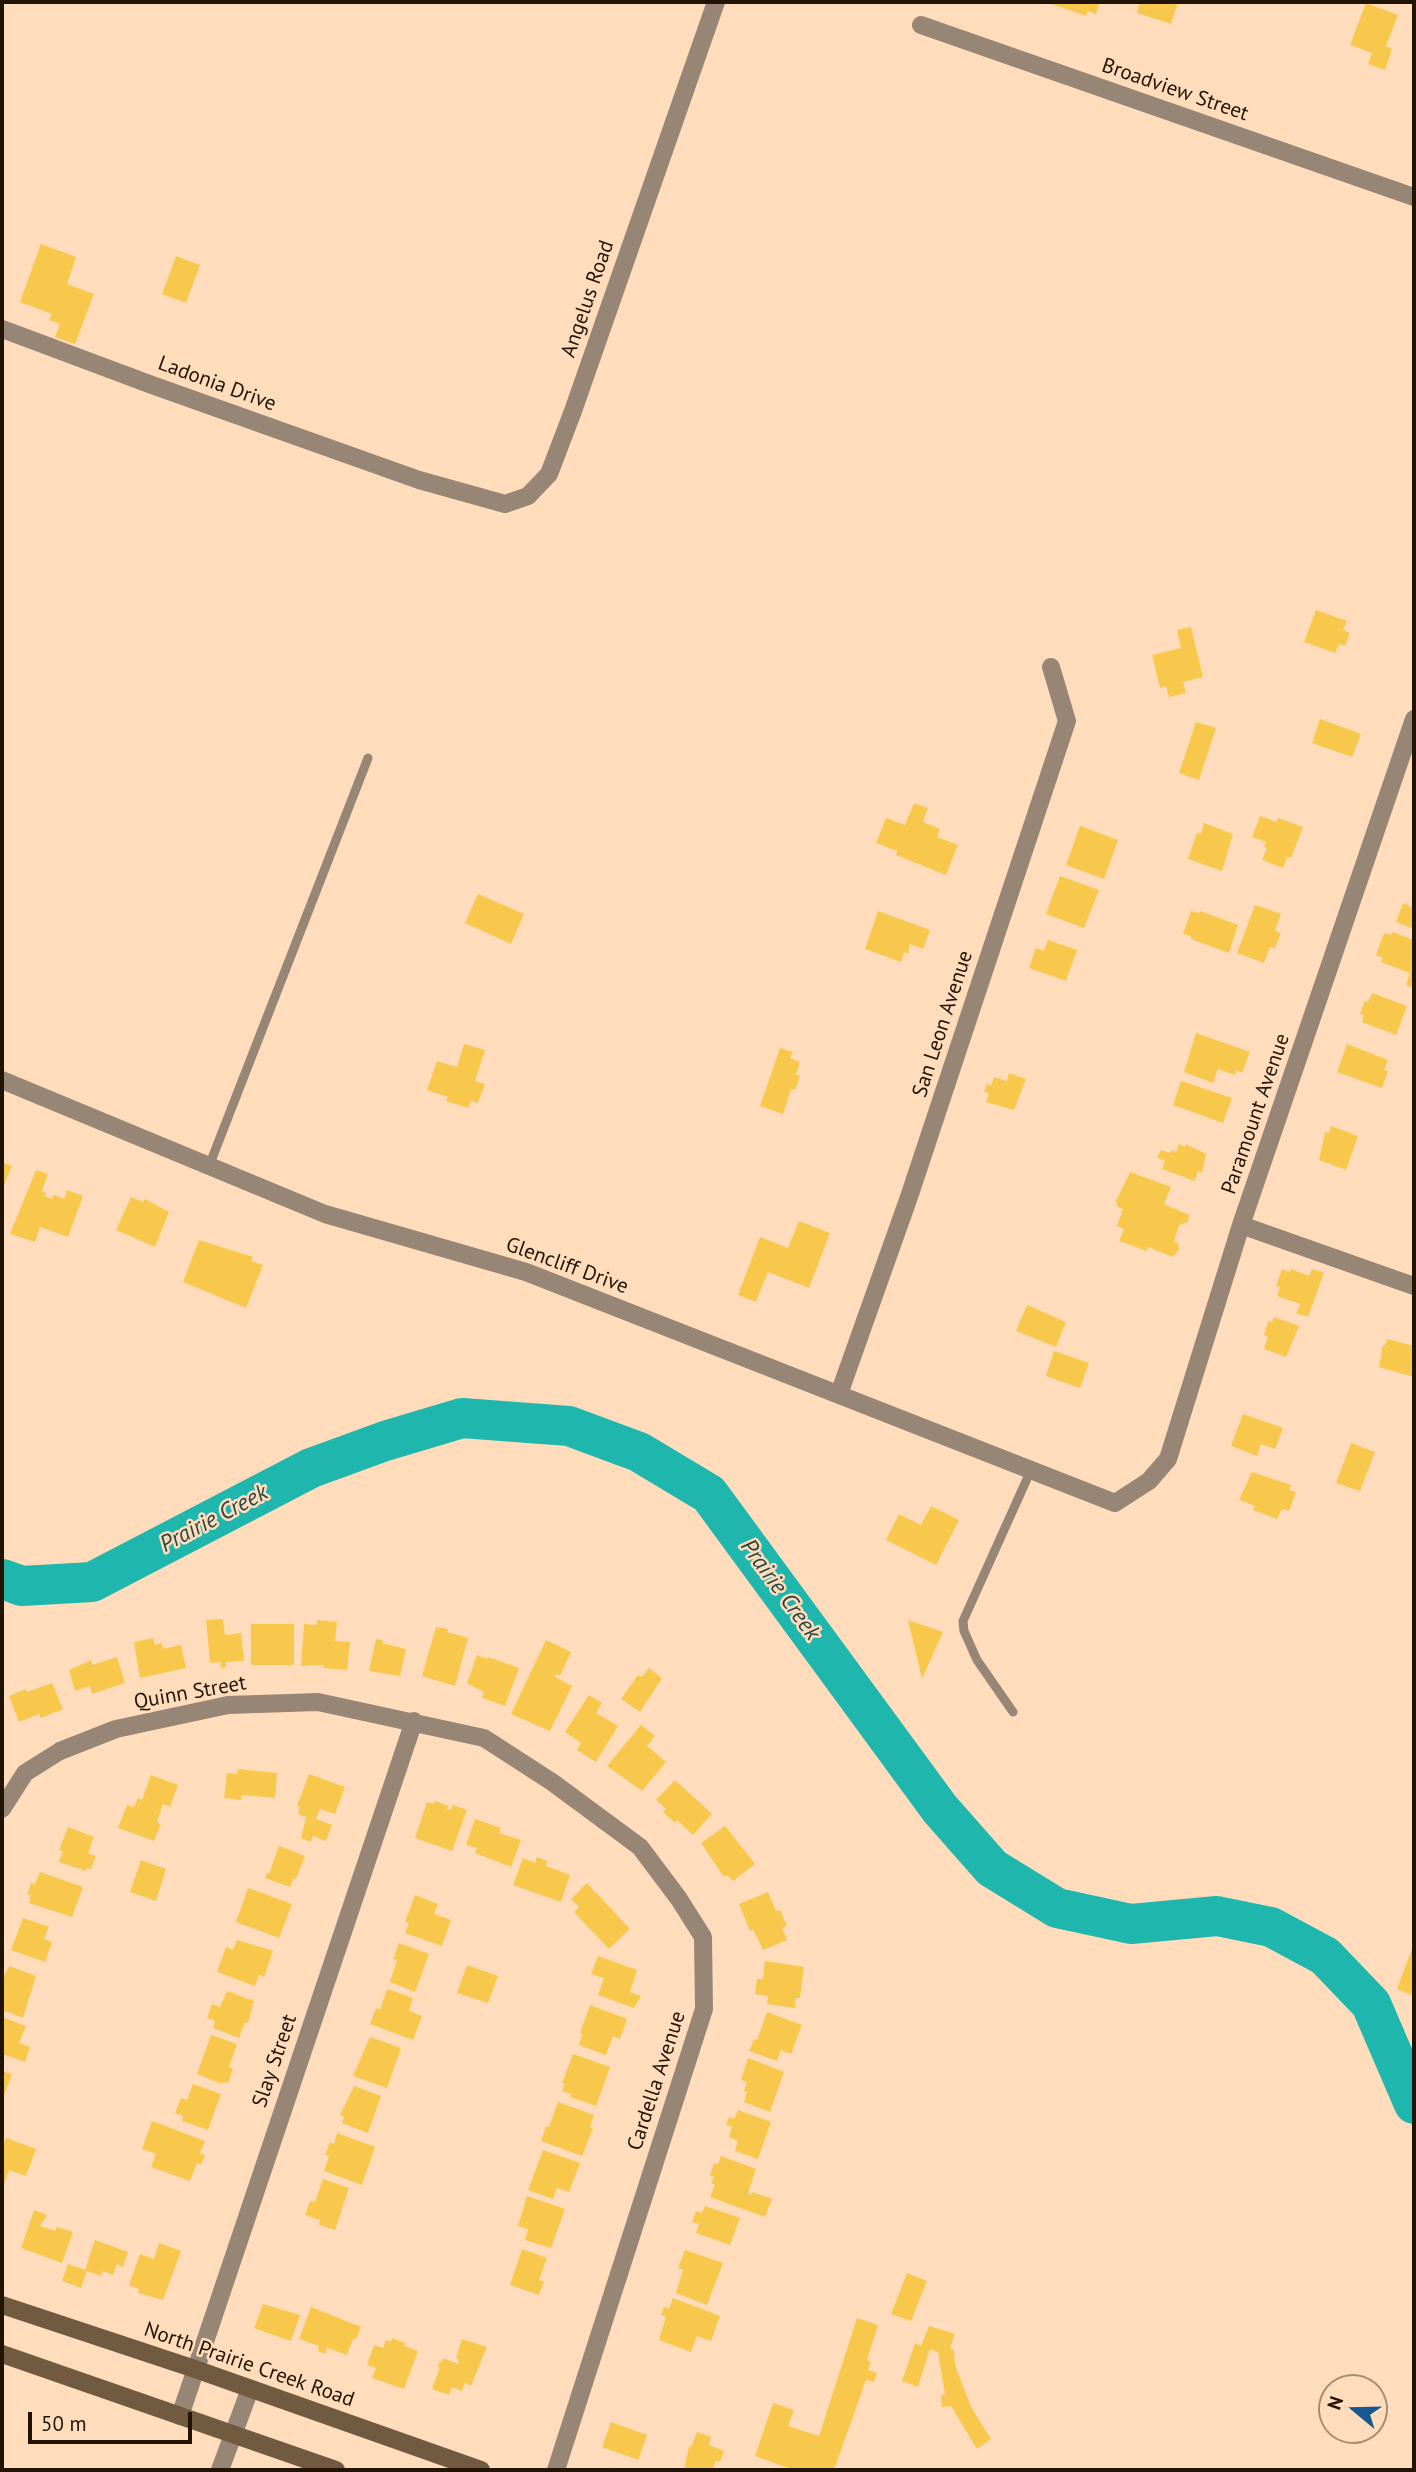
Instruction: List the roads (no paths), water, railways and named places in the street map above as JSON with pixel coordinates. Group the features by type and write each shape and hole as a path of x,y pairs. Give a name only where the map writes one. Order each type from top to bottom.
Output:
{"main road":[{"name":"North Prairie Creek Road","path":"2,2305 195,2369 481,2470"},
{"path":"2,2354 336,2470"}],"street":[{"name":"Angelus Road","path":"419,480 505,504 528,496 549,474 716,2"},
{"name":"Broadview Street","path":"920,25 1414,197"},
{"name":"Ladonia Drive","path":"2,329 419,480"},
{"name":"San Leon Avenue","path":"839,1394 909,1197 1068,721 1051,667"},
{"name":"Paramount Avenue","path":"1115,1503 1149,1480 1168,1459 1241,1225 1414,719"},
{"name":"Glencliff Drive","path":"2,1080 325,1214 526,1272 1115,1503"},
{"path":"1241,1225 1414,1286"},
{"name":"Quinn Street","path":"2,1809 25,1773 60,1751 128,1726 228,1705 318,1702 414,1721"},
{"name":"Slay Street","path":"180,2416 414,1721"},
{"name":"Cardella Avenue","path":"414,1721 484,1738 552,1782 640,1847 679,1899 703,1937 704,2009 556,2470"},
{"path":"220,2470 250,2389"}],"lane":[{"path":"209,1166 368,758"},
{"path":"1013,1713 977,1660 964,1631 963,1622 1031,1470"}],"waterway":[{"name":"Prairie Creek","path":"2,1579 22,1586 92,1582 311,1468 385,1441 462,1418 569,1426 639,1452 709,1494 940,1809 992,1868 1057,1908 1131,1924 1217,1916 1271,1927 1325,1956 1371,2004 1414,2104"}]}
